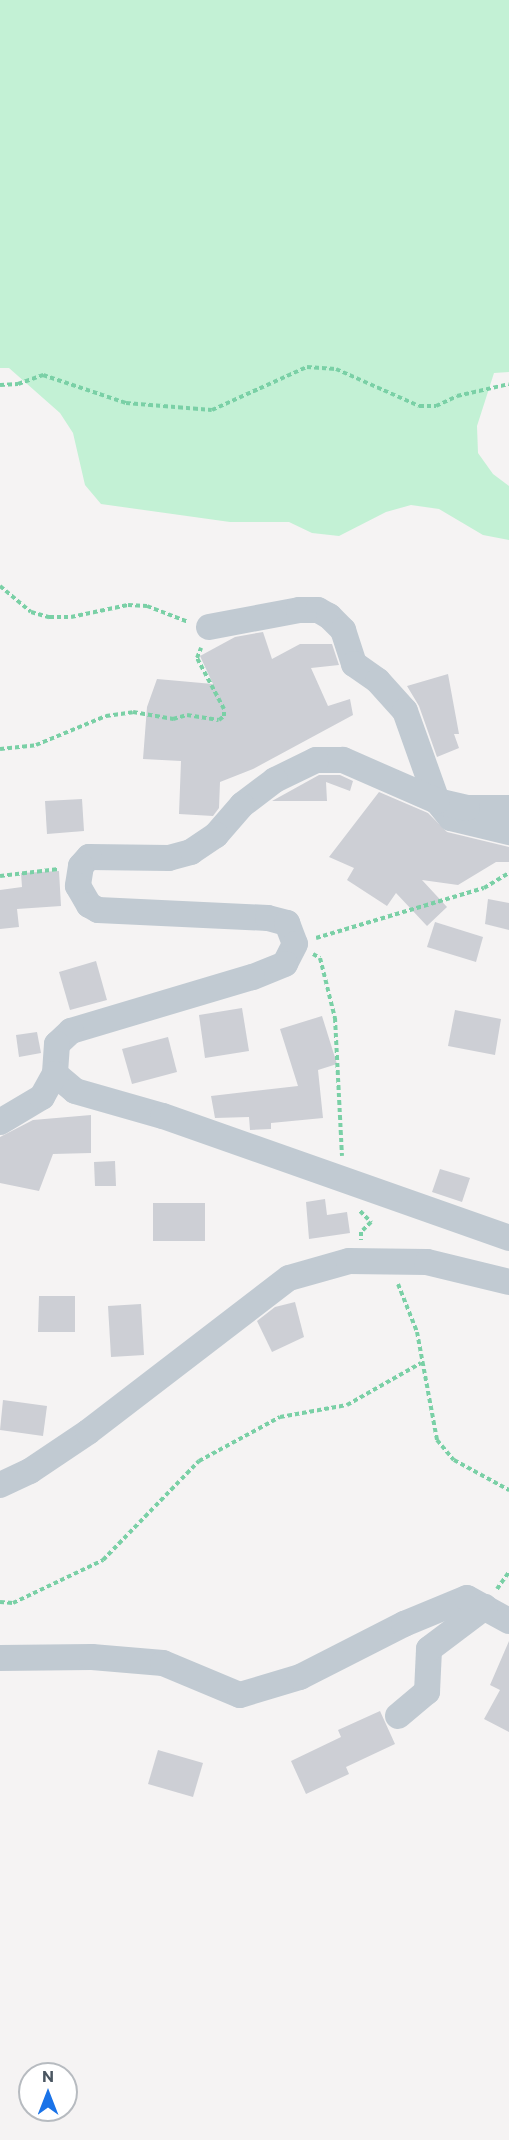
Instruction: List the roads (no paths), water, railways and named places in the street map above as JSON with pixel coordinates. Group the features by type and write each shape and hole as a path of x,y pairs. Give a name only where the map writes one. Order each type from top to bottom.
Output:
{"street":[{"path":"209,627 299,610 318,610 330,616 343,630 354,664 378,681 405,711 437,801 451,818 509,832"},
{"path":"0,1122 42,1097 55,1074 57,1044 71,1031 252,977 285,964 295,944 287,923 268,918 98,910 89,905 78,886 81,866 89,857 103,854 169,858 191,852 216,835 242,806 275,780 316,760 343,760 437,801 467,808 509,808"},
{"path":"55,1074 75,1091 163,1116 509,1238"},
{"path":"0,1485 30,1471 88,1432 289,1278 349,1261 428,1262 509,1282"},
{"path":"0,1658 92,1657 163,1664 240,1695 300,1677 404,1624 467,1598 509,1620"},
{"path":"398,1716 426,1692 429,1649 485,1606"}]}
